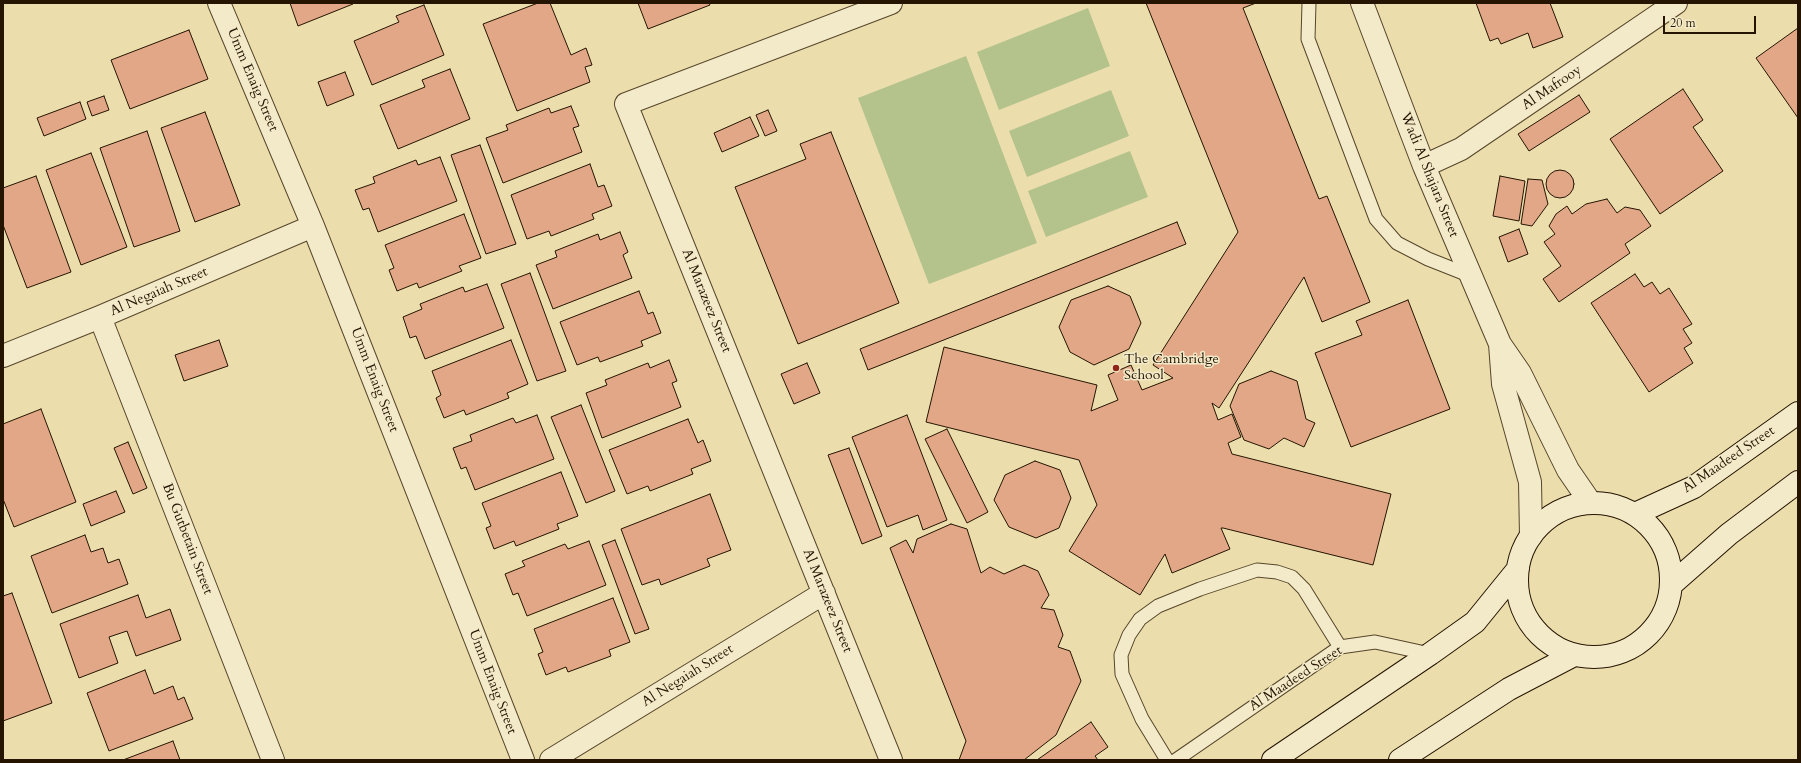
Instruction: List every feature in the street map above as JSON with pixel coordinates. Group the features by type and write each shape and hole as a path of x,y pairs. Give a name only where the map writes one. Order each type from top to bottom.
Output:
{"street":[{"name":"Umm Enaig Street","path":"219,3 313,226 523,760"},
{"name":"Al Marazeez Street","path":"891,3 626,104 891,760"},
{"name":"Wadi Al Shajara Street","path":"1362,3 1424,166 1500,344 1520,372 1568,470 1590,502"},
{"name":"Al Mafrooy","path":"1424,166 1461,149 1676,3"},
{"name":"Al Negaiah Street","path":"3,356 100,317 313,226"},
{"name":"Bu Gutbetain Street","path":"100,317 273,760"},
{"name":"Wadi Al Shajara Street","path":"1500,344 1503,384 1530,482 1531,536"},
{"name":"Al Maadeed Street","path":"1635,514 1694,487 1798,413"},
{"path":"1672,584 1729,534 1798,482"},
{"path":"1590,502 1614,504 1635,514 1656,532 1668,557 1672,584 1669,601 1662,617 1652,631 1640,643 1624,651 1608,656 1591,657 1574,655 1557,648 1542,637 1530,623 1521,606 1518,588 1518,569 1522,552 1531,536 1543,522 1557,512 1573,505 1590,502"},
{"path":"1273,760 1475,622 1518,569"},
{"name":"Al Negaiah Street","path":"551,760 824,593"},
{"path":"1400,760 1509,689 1574,655"}],"lane":[{"path":"1309,3 1308,38 1376,220 1397,243 1428,259 1471,276"},
{"path":"1167,760 1142,719 1122,674 1121,655 1129,635 1140,619 1158,606 1200,589 1257,570 1277,572 1292,577 1304,588 1340,647"},
{"name":"Al Maadeed Street","path":"1176,760 1340,647 1375,642 1430,654"}],"green space":[{"path":"1088,8 1110,66 999,110 977,52"},
{"path":"966,56 1037,243 929,284 858,98"},
{"path":"1111,90 1129,136 1027,177 1009,131"},
{"path":"1130,151 1148,197 1046,237 1028,191"}],"building":[{"path":"290,3 353,3 353,4 298,26"},
{"path":"538,3 550,3 571,55 586,48 592,65 585,67 590,82 517,111 483,24"},
{"path":"638,3 709,3 710,5 648,29"},
{"path":"1146,3 1256,3 1243,8 1319,199 1327,196 1370,302 1322,322 1304,277 1219,408 1212,403 1218,420 1232,414 1241,437 1228,443 1232,454 1391,494 1373,565 1221,528 1230,549 1172,573 1165,554 1140,595 1069,551 1097,505 1079,460 926,422 944,347 1097,385 1091,411 1118,400 1108,375 1131,365 1142,390 1173,378 1153,365 1238,232"},
{"path":"1476,3 1550,3 1563,37 1533,48 1528,33 1501,44 1498,38 1490,41"},
{"path":"424,5 444,55 372,85 354,41 399,22 396,16"},
{"path":"1798,28 1798,118 1756,58"},
{"path":"189,30 208,79 130,109 111,60"},
{"path":"450,69 470,119 398,149 380,105 425,87 422,80"},
{"path":"345,72 354,95 327,106 318,82"},
{"path":"1683,89 1703,120 1693,127 1723,171 1660,214 1610,139"},
{"path":"1579,95 1590,112 1529,151 1518,134"},
{"path":"104,96 109,110 92,116 87,102"},
{"path":"80,102 86,119 44,136 37,118"},
{"path":"571,106 579,126 573,128 582,152 503,183 486,138 508,130 506,125 549,108 551,113"},
{"path":"768,110 777,131 765,136 756,115"},
{"path":"205,112 240,205 195,222 161,128"},
{"path":"750,117 759,136 722,152 714,133"},
{"path":"147,131 180,231 134,247 100,148"},
{"path":"831,132 899,303 798,344 735,187 806,159 800,144"},
{"path":"480,145 516,244 486,254 451,155"},
{"path":"91,153 127,247 81,265 46,170"},
{"path":"440,157 457,201 378,232 369,208 363,210 355,190 375,183 373,177 416,160 418,165"},
{"path":"590,164 598,187 604,185 612,206 592,214 594,219 551,236 549,231 527,239 511,195"},
{"path":"1560,170 1570,174 1574,184 1570,194 1560,198 1550,194 1546,184 1550,174"},
{"path":"36,176 71,272 27,288 3,225 3,188"},
{"path":"1500,176 1525,181 1519,221 1493,216"},
{"path":"1528,179 1542,180 1548,204 1532,226 1521,224"},
{"path":"1607,199 1617,213 1625,207 1640,210 1651,226 1625,244 1630,253 1559,302 1543,279 1561,266 1544,242 1555,234 1549,226 1556,214 1567,206 1572,214 1586,204"},
{"path":"464,214 481,258 459,266 462,271 419,288 417,283 397,291 389,270 394,268 385,245"},
{"path":"1177,222 1186,244 868,370 860,349"},
{"path":"1519,229 1528,254 1508,262 1499,237"},
{"path":"620,232 628,252 623,255 632,278 553,309 536,265 557,257 555,251 598,234 600,240"},
{"path":"530,273 566,371 537,381 501,284"},
{"path":"1635,274 1644,287 1652,282 1660,294 1669,288 1692,324 1683,329 1692,343 1684,348 1693,363 1649,392 1591,303"},
{"path":"487,284 504,328 425,359 416,336 410,338 403,317 422,309 420,304 463,287 465,292"},
{"path":"1108,286 1130,296 1141,323 1129,349 1094,365 1070,352 1059,327 1071,300"},
{"path":"639,291 648,314 653,312 661,333 641,341 643,346 600,362 598,357 577,365 560,322"},
{"path":"1408,300 1450,409 1351,447 1315,353 1362,335 1356,321"},
{"path":"219,340 228,366 184,381 175,355"},
{"path":"511,340 528,384 507,393 509,398 466,415 464,410 444,418 436,398 441,395 432,371"},
{"path":"669,360 677,381 672,383 681,407 602,438 586,393 607,385 605,380 648,363 650,368"},
{"path":"807,363 820,393 794,404 781,374"},
{"path":"1271,371 1297,381 1306,419 1315,423 1304,447 1284,438 1269,449 1244,440 1230,406 1239,384"},
{"path":"581,405 615,491 586,503 551,417"},
{"path":"41,409 76,502 14,527 3,499 3,424"},
{"path":"537,415 554,459 475,490 466,467 461,469 453,448 472,441 470,435 513,418 516,423"},
{"path":"907,415 947,520 923,530 918,515 887,527 852,437"},
{"path":"688,419 698,443 703,440 711,461 691,469 693,474 650,491 648,486 627,494 609,450"},
{"path":"947,429 988,512 967,523 925,439"},
{"path":"128,442 147,488 133,494 114,448"},
{"path":"849,448 882,536 862,544 828,455"},
{"path":"1035,461 1060,470 1071,498 1059,528 1036,538 1009,527 994,500 1005,475"},
{"path":"561,472 578,516 557,524 559,529 516,546 514,541 494,549 486,528 491,526 482,503"},
{"path":"116,491 125,512 91,526 83,504"},
{"path":"710,494 731,550 707,559 710,566 661,585 659,579 642,585 621,529"},
{"path":"951,524 967,529 981,573 990,567 1004,574 1024,565 1038,571 1049,595 1041,608 1054,610 1063,635 1058,647 1070,651 1081,681 1056,735 1024,760 959,760 966,741 890,548 906,540 913,553 917,539"},
{"path":"85,535 91,552 103,548 108,563 119,559 128,584 52,613 31,556"},
{"path":"615,540 649,629 635,634 602,545"},
{"path":"589,541 606,585 527,616 518,593 513,595 505,574 525,566 522,561 565,544 568,549"},
{"path":"12,593 52,703 3,721 3,596"},
{"path":"138,595 146,618 170,609 181,640 136,656 127,631 109,637 118,663 79,678 60,624"},
{"path":"613,598 630,642 609,650 611,656 568,672 566,667 546,675 538,654 543,652 534,629"},
{"path":"145,670 154,694 173,686 178,700 184,697 193,719 109,751 87,693"},
{"path":"1091,722 1108,747 1095,756 1098,760 1037,760"},
{"path":"173,741 180,760 123,760"}],"place":[{"name":"The Cambridge School","path":"1116,368"}]}
